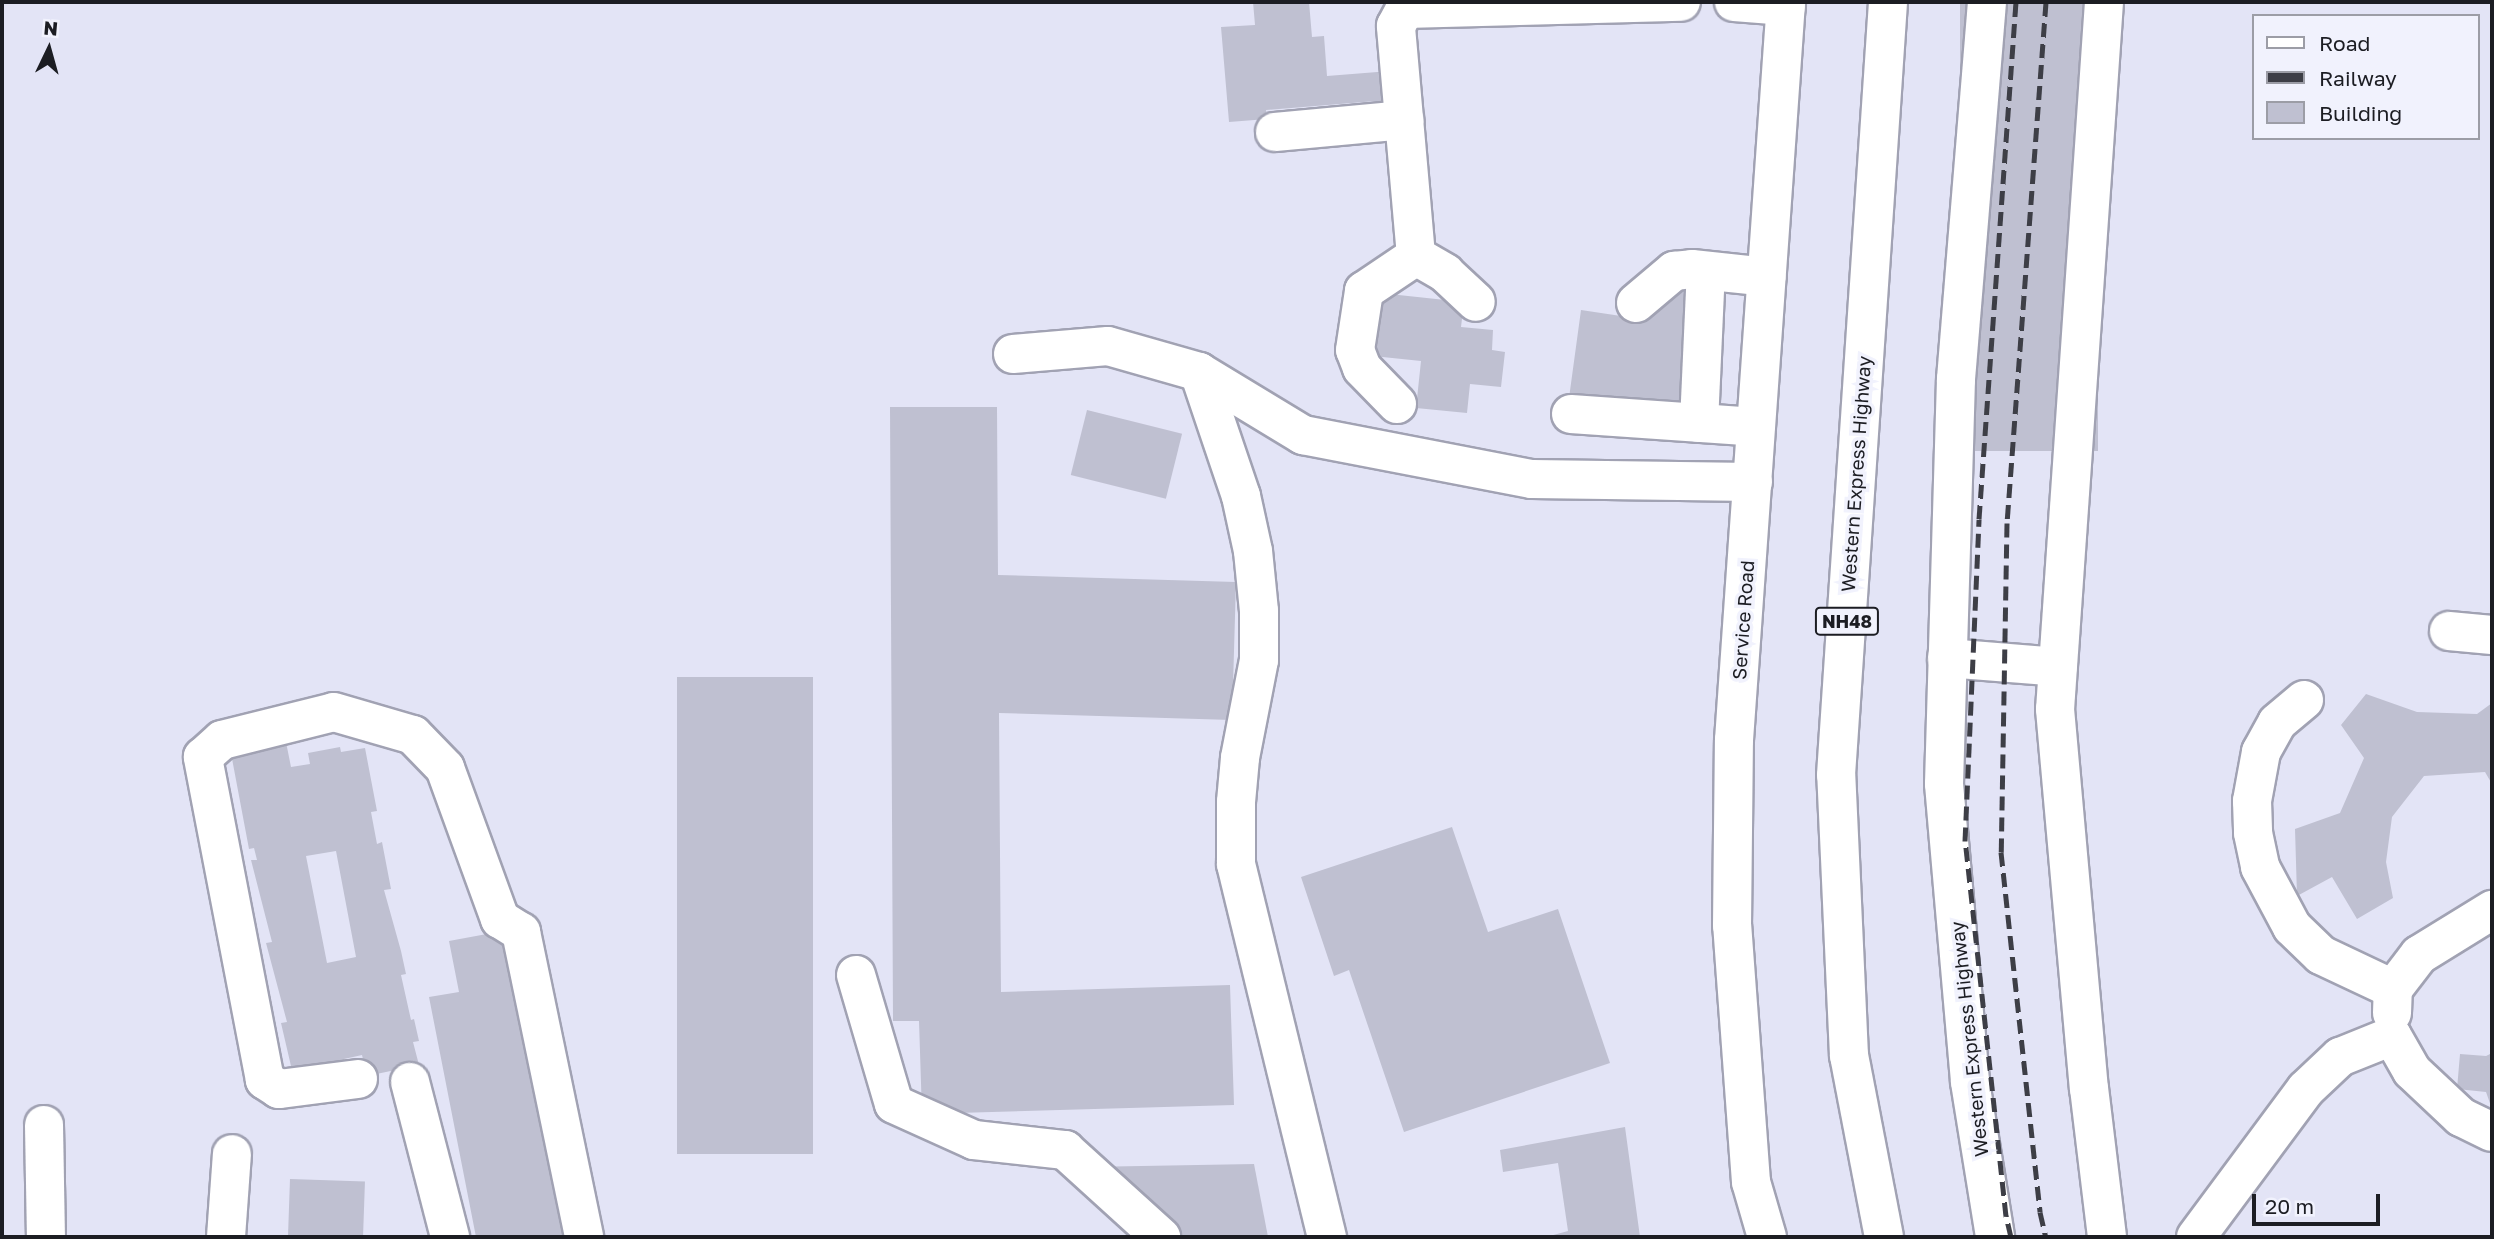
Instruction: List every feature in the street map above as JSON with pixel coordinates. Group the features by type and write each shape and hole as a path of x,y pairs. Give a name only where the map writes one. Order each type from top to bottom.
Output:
{"main road":[{"path":"1416,256 1395,26 1405,9 1681,2"},
{"path":"1734,2 1786,4"},
{"name":"Western Express Highway","path":"1884,1237 1849,1056 1836,775 1888,2"},
{"name":"Western Express Highway","path":"1987,2 1956,379 1944,784 1970,1082 2003,1233"},
{"path":"2104,2 2055,709 2089,1088 2106,1237"},
{"name":"Service Road","path":"1767,1237 1751,1182 1732,926 1734,740 1786,4"},
{"path":"1275,132 1404,120"},
{"path":"1416,256 1445,273 1476,302"},
{"path":"1397,404 1362,368 1355,350 1364,291 1416,256"},
{"path":"1636,303 1674,271 1767,277"},
{"path":"1699,423 1706,271"},
{"path":"1013,354 1108,346 1199,372 1303,435 1532,479 1753,482"},
{"path":"1199,372 1241,496 1253,551 1259,611 1259,660 1240,758 1236,802 1236,864 1327,1237"},
{"path":"1571,414 1756,428"},
{"path":"2449,631 2492,635"},
{"path":"1947,658 2058,667"},
{"path":"2304,700 2277,723 2261,751 2252,801 2253,833 2260,867 2292,927 2321,956 2393,989"},
{"path":"358,1079 279,1089 265,1080 203,757 222,740 334,712 413,735 444,768 500,919 521,932 584,1237"},
{"path":"2492,910 2419,955 2393,989 2392,1036 2412,1071 2461,1116 2492,1132"},
{"path":"856,975 894,1104 974,1140 1065,1150 1161,1237"},
{"path":"2196,1237 2306,1089 2340,1057 2392,1036"},
{"path":"410,1082 450,1237"},
{"path":"44,1125 46,1237"},
{"path":"226,1237 232,1154"}],"building":[{"path":"1253,2 1309,2 1312,37 1324,36 1327,76 1390,71 1393,107 1376,109 1376,101 1266,110 1267,119 1229,122 1221,27 1255,25"},
{"path":"1960,2 2098,2 2098,451 1960,451"},
{"path":"1696,278 1693,404 1569,398 1581,310 1641,319"},
{"path":"1380,293 1464,302 1461,327 1493,330 1492,350 1505,352 1501,387 1470,384 1467,413 1416,408 1421,361 1373,356"},
{"path":"890,407 997,407 998,575 1236,582 1232,720 999,713 1001,992 1230,985 1234,1105 922,1114 919,1021 893,1021"},
{"path":"1087,410 1182,434 1166,499 1071,475"},
{"path":"677,677 813,677 813,1154 677,1154"},
{"path":"2366,694 2417,712 2477,714 2492,703 2492,784 2485,772 2424,776 2392,817 2386,862 2393,898 2357,919 2332,877 2297,896 2295,829 2340,813 2364,758 2341,725"},
{"path":"285,737 291,767 310,764 308,753 340,747 341,752 365,748 377,811 371,812 377,844 382,842 391,889 384,890 406,974 401,975 411,1020 414,1019 419,1041 413,1042 419,1065 367,1076 362,1055 344,1059 346,1067 294,1079 281,1023 287,1022 266,943 272,942 251,860 257,860 254,848 249,849 230,748","holes":["336,851 356,957 327,963 306,856"]},
{"path":"1452,827 1488,932 1558,909 1610,1063 1404,1132 1349,970 1334,976 1301,877"},
{"path":"503,931 575,1237 476,1237 429,997 459,992 449,941"},
{"path":"2492,1053 2492,1109 2486,1092 2457,1089 2460,1054 2486,1056"},
{"path":"1625,1127 1640,1237 1546,1237 1568,1231 1558,1163 1503,1172 1500,1150"},
{"path":"1254,1164 1268,1237 1151,1237 1085,1167"},
{"path":"290,1179 365,1182 363,1237 288,1237"}],"railway":[{"path":"2011,1237 2006,1216 1965,841 1979,519 2016,2"},
{"path":"2046,2 2007,523 2001,852 2040,1212 2046,1237"}]}
